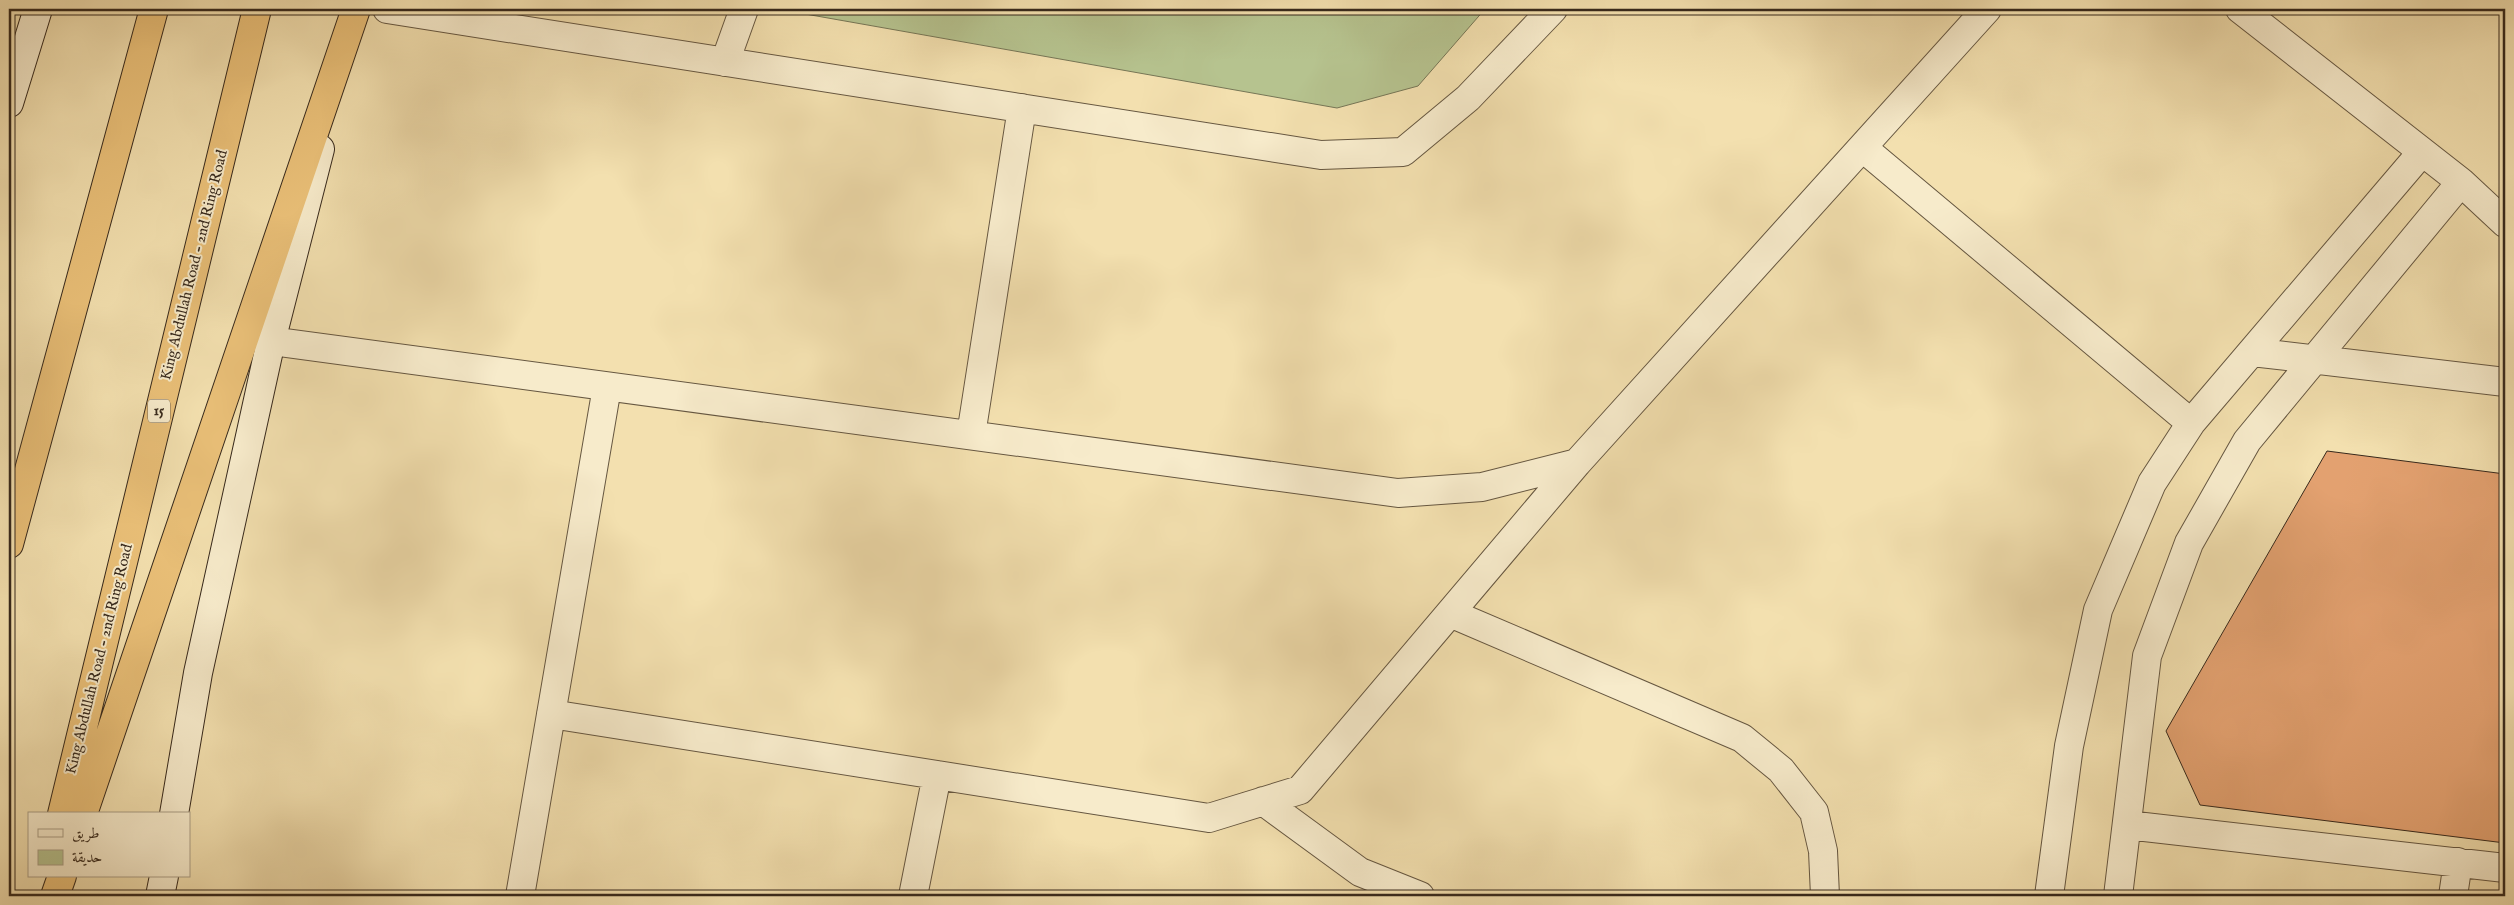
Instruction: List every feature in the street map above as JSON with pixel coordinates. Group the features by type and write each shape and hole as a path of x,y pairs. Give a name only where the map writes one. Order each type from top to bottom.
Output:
{"highway":[{"path":"9,544 154,9"},
{"name":"King Abdullah Road - 2nd Ring Road","path":"62,812 257,9"},
{"path":"84,812 356,9"},
{"path":"42,896 46,878"},
{"path":"55,896 61,878"}],"street":[{"path":"9,104 38,9"},
{"path":"174,812 198,673 271,341 356,9"},
{"path":"387,9 1321,155 1403,152 1468,98 1553,9"},
{"path":"725,62 744,9"},
{"path":"551,714 1209,818 1300,790 1577,463 1987,9"},
{"path":"2240,9 2461,182 2505,223"},
{"path":"971,435 1022,108"},
{"path":"1863,148 2191,423"},
{"path":"2048,896 2069,746 2098,610 2152,482 2191,423 2422,152"},
{"path":"2118,896 2147,656 2189,543 2247,441 2461,182"},
{"path":"271,341 1398,493 1482,487 1577,463"},
{"path":"2252,352 2505,382"},
{"path":"520,896 607,386"},
{"path":"1450,613 1742,738 1781,770 1814,812 1823,851 1825,896"},
{"path":"913,896 937,776"},
{"path":"1263,802 1360,872 1420,896"},
{"path":"2127,825 2505,868"},
{"path":"2453,896 2458,862"},
{"path":"160,896 164,878"}],"green space":[{"path":"777,9 1485,9 1418,86 1337,108"}],"building":[{"path":"2327,451 2505,474 2505,843 2200,805 2166,731"}]}
